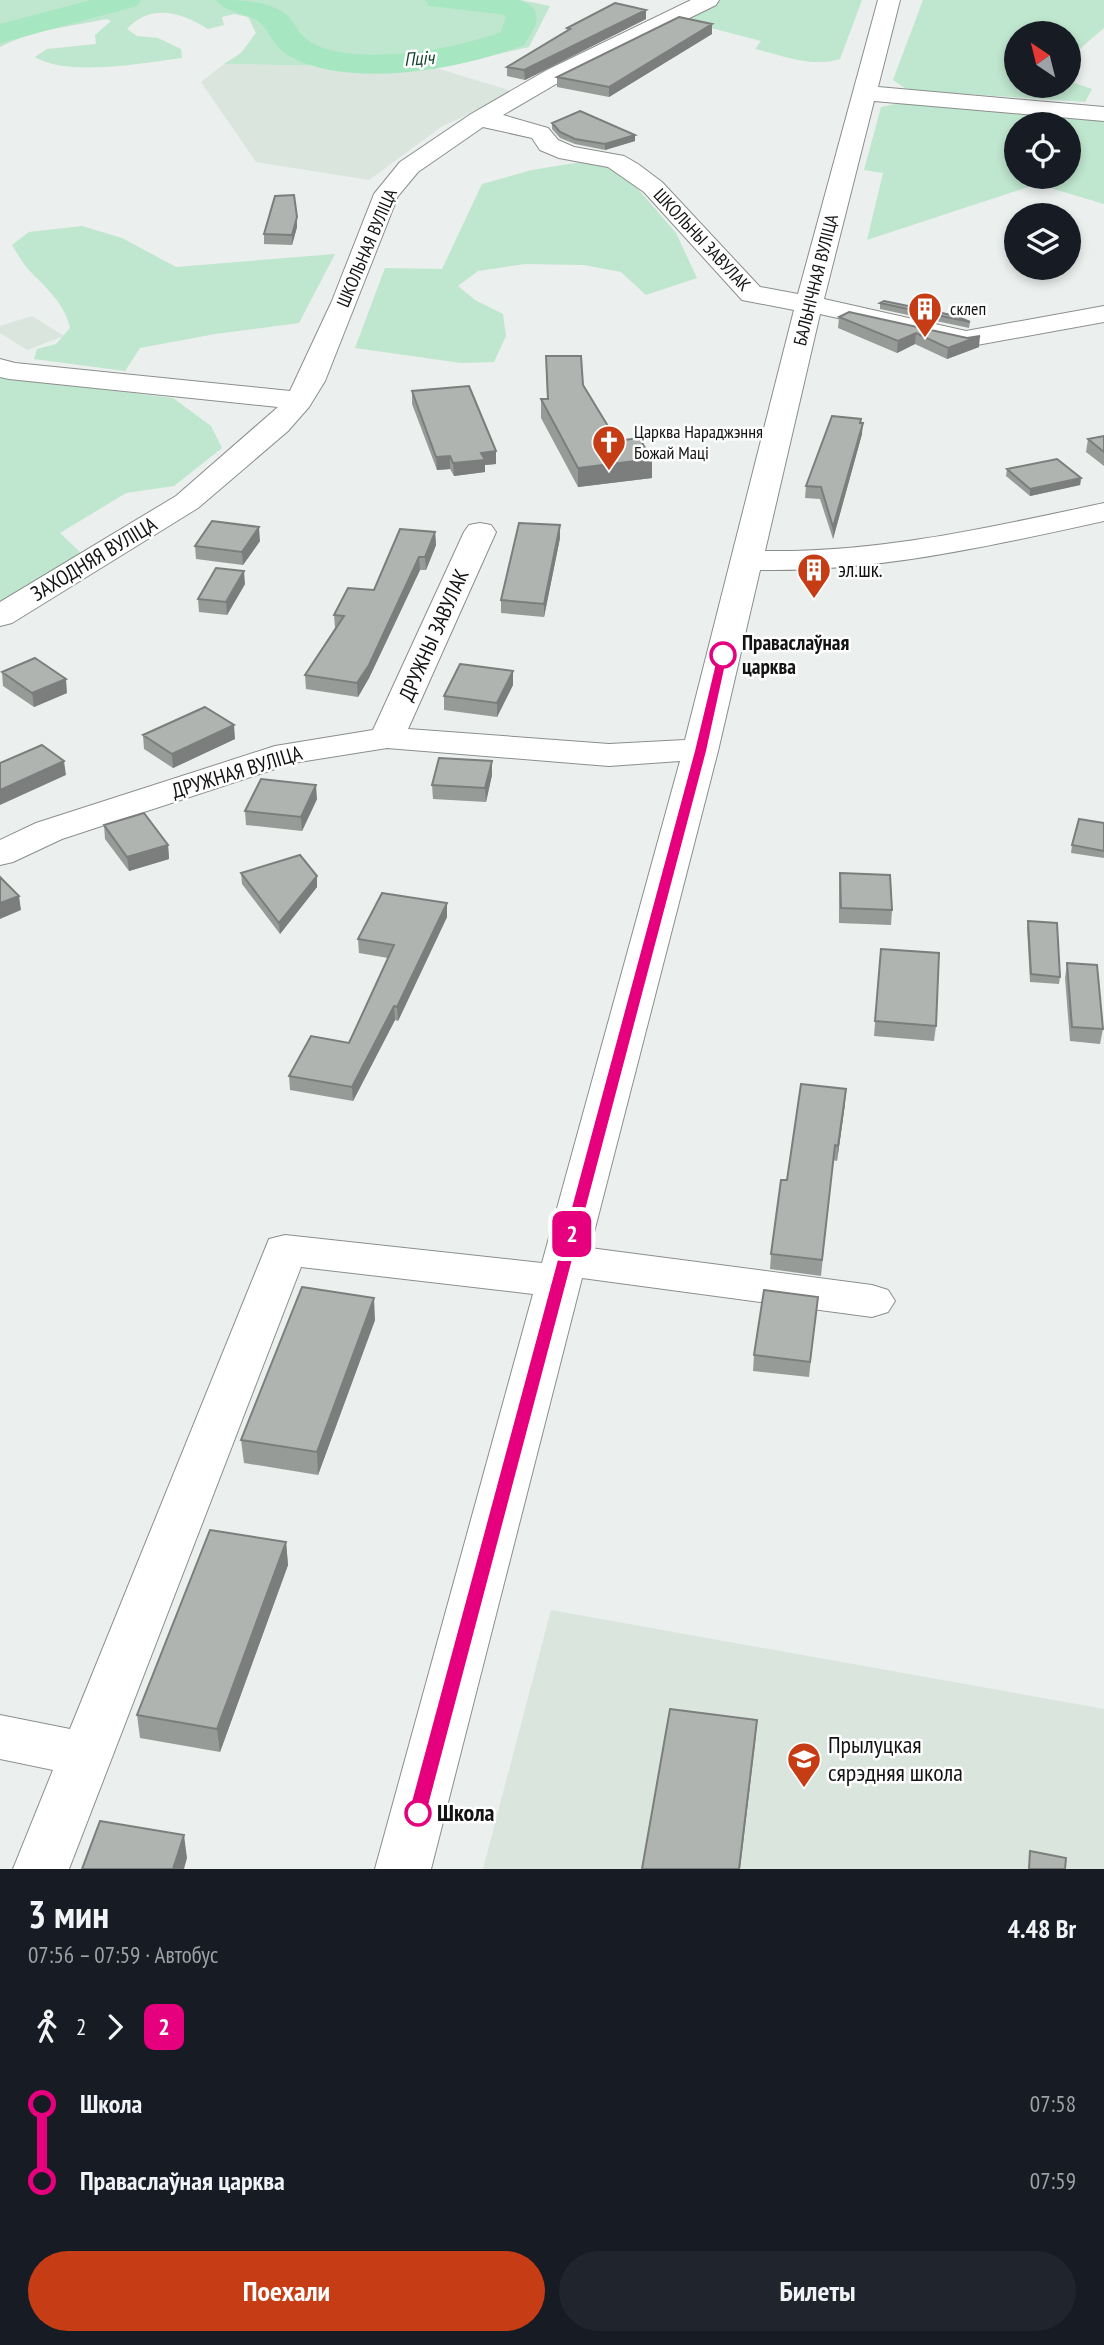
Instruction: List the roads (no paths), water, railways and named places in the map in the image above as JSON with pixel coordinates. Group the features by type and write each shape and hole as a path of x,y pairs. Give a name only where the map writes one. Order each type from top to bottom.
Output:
{"street":[{"name":"ШКОЛЬНАЯ ВУЛІЦА","path":"190,499 278,425 299,401 345,301 386,194 409,167 479,119 555,75 708,0"},
{"name":"БАЛЬНІЧНАЯ ВУЛІЦА","path":"562,1270 691,788 809,304 889,0"},
{"path":"863,93 1104,114"},
{"name":"ШКОЛЬНЫ ЗАВУЛАК","path":"479,119 502,122 540,133 549,145 568,153 615,161 622,165 653,187 751,294 966,339 1104,314"},
{"path":"0,367 9,371 299,401"},
{"name":"ЗАХОДНЯЯ ВУЛІЦА","path":"0,616 190,499"},
{"path":"745,560 828,561 1001,534 1104,512"},
{"name":"ДРУЖНЫ ЗАВУЛАК","path":"387,738 480,532"},
{"name":"ДРУЖНАЯ ВУЛІЦА","path":"0,854 49,831 288,753 387,738 609,755 700,751"},
{"path":"41,1869 285,1250 562,1270 872,1301"},
{"path":"403,1869 562,1270"},
{"path":"0,1737 86,1755"}],"waterway":[{"name":"Пціч","path":"0,34 126,0"},
{"name":"Пціч","path":"231,0 254,7 270,16 287,40 305,51 328,59 353,62 411,61 469,52 513,38 521,23 521,11 504,5 440,0"}],"place":[{"name":"склеп","path":"925,339"},
{"name":"Царква Нараджэння Божай Маці","path":"609,472"},
{"name":"эл.шк.","path":"814,600"},
{"name":"Праваслаўная царква","path":"723,655"},
{"name":"Прылуцкая сярэдняя школа","path":"804,1789"},
{"name":"Школа","path":"418,1813"}]}
